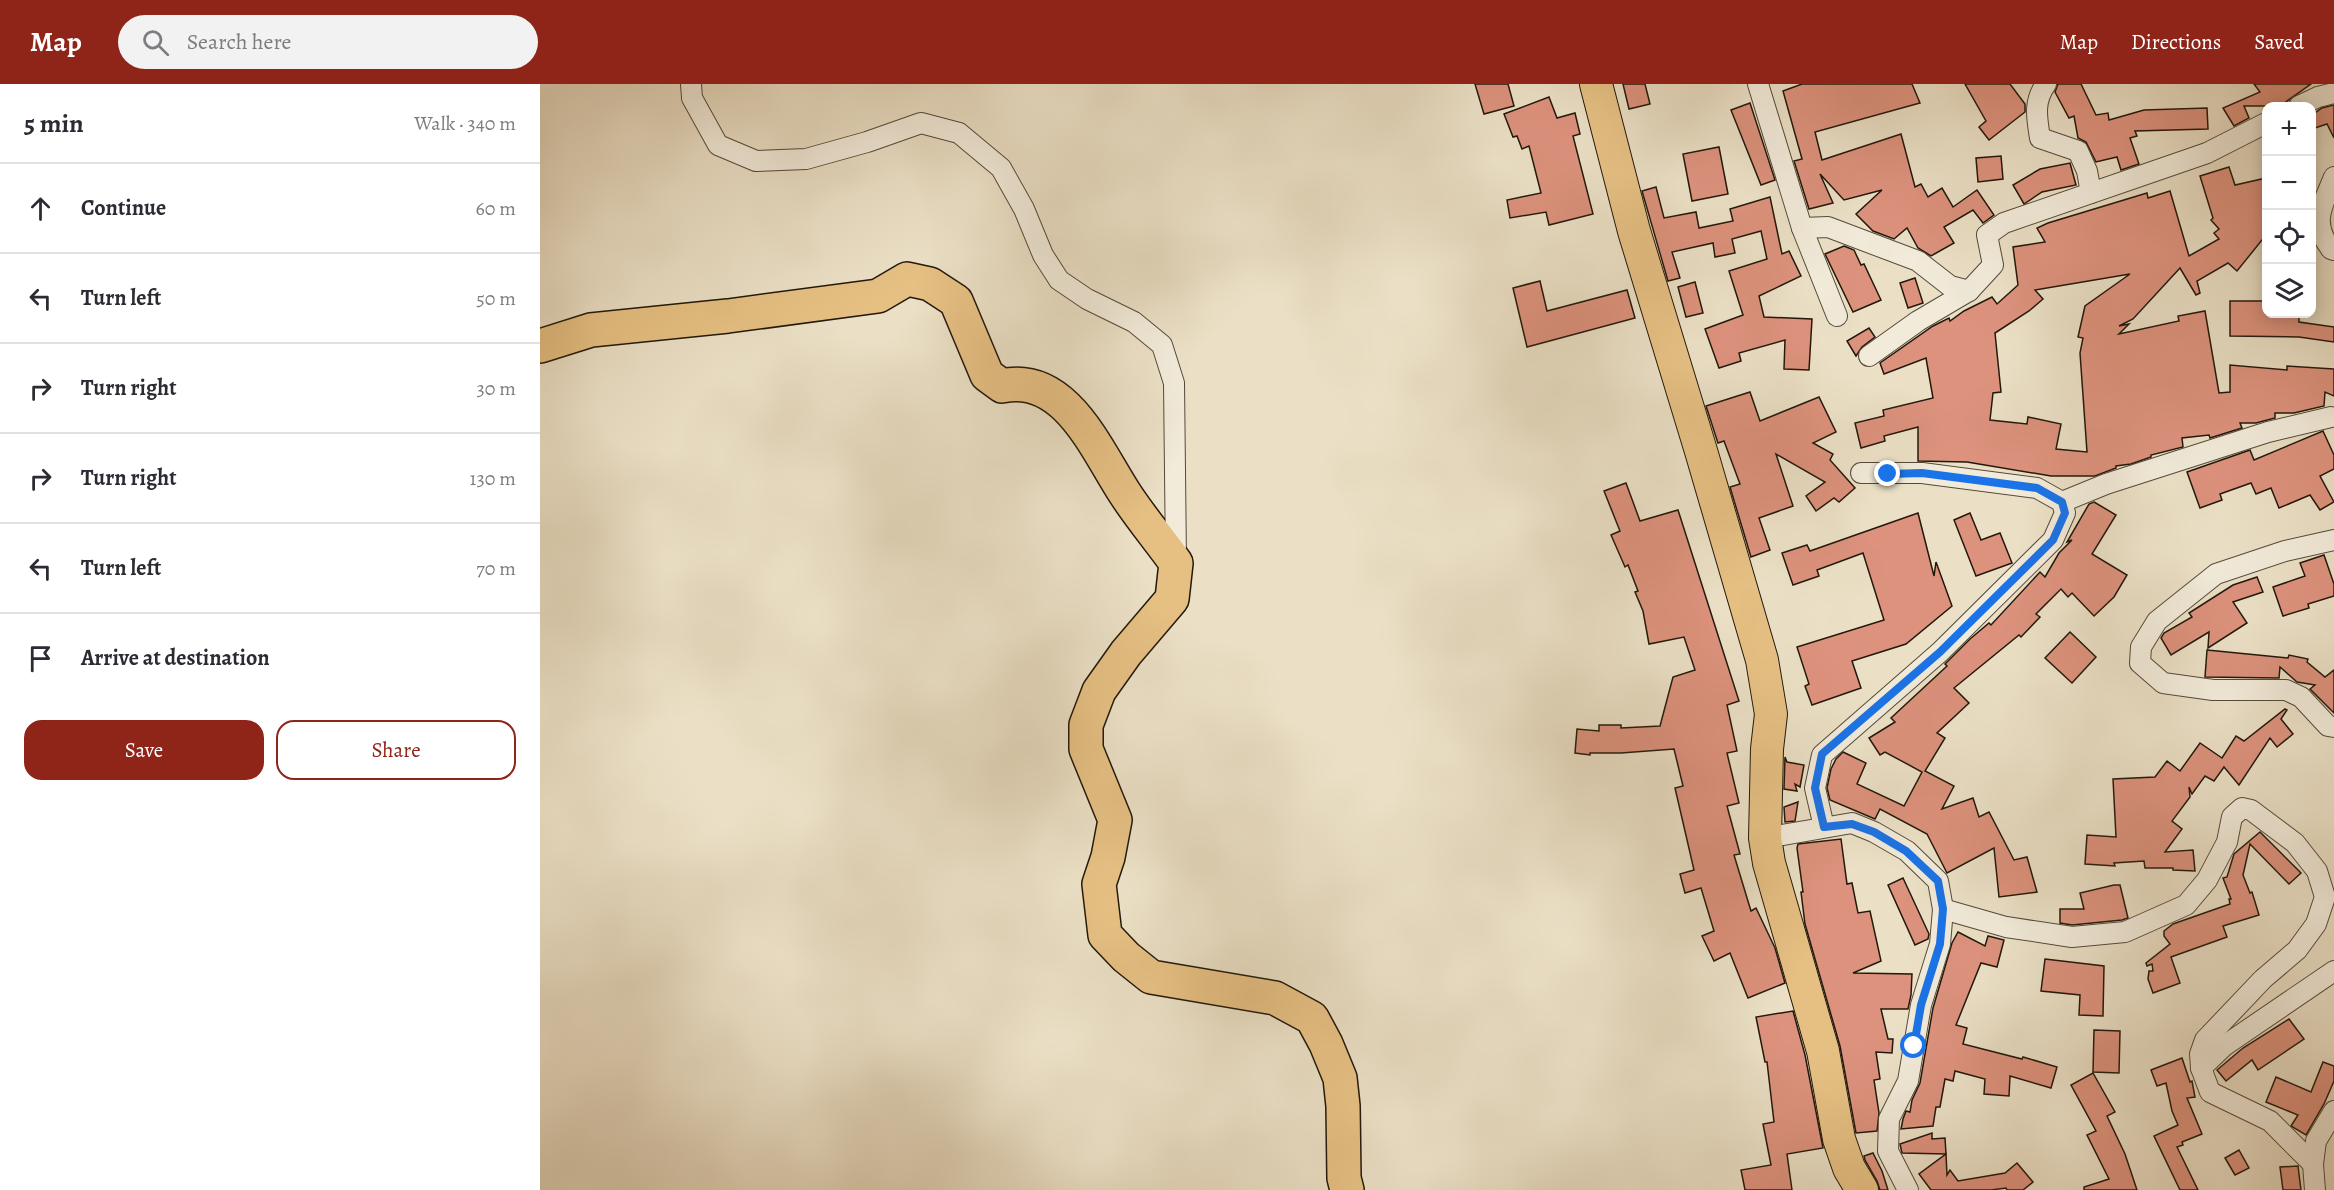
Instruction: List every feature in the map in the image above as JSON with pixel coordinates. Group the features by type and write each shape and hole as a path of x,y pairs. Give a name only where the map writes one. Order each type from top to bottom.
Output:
{"highway":[{"path":"540,346 591,330 878,297 907,279 930,284 956,301 987,375 1002,386 1012,384 1043,388 1077,418 1125,493 1176,563 1172,599 1126,653 1099,691 1086,725 1086,749 1115,820 1108,857 1099,884 1105,935 1126,957 1151,977 1275,998 1312,1018 1340,1078 1343,1106 1344,1178 1347,1190"}],"main road":[{"path":"1596,84 1634,231 1762,660 1771,714 1767,749 1765,838 1769,863 1823,1051 1839,1139 1849,1167 1862,1190"}],"street":[{"path":"691,84 692,98 718,145 756,161 806,159 867,142 921,123 959,133 1001,168 1024,209 1043,255 1059,280 1087,299 1134,322 1162,345 1174,383 1176,563"},
{"path":"1758,84 1802,228 1837,316"},
{"path":"2046,84 2038,94 2036,113 2040,138 2078,151 2087,171 2091,193"},
{"path":"2307,102 2334,93"},
{"path":"1869,356 1918,321 1970,291 1993,266 1987,235 2004,223 2207,153 2262,125"},
{"path":"2334,177 2321,210 2320,235 2334,250"},
{"path":"1802,228 1828,227 1918,261 1950,286 1970,291"},
{"path":"2062,502 2106,484 2268,432 2331,417"},
{"path":"1824,827 1815,788 1822,754 1940,652 2053,540 2065,513 2062,502 2037,488 1922,473 1862,473"},
{"path":"2334,540 2285,551 2216,574 2157,621 2141,647 2140,663 2163,683 2213,690 2286,690 2301,697 2328,726 2334,728"},
{"path":"1943,909 2006,927 2072,937 2125,932 2186,905 2206,880 2227,842 2232,817 2242,808 2251,810 2295,843 2317,871 2325,897 2316,924 2297,950 2263,979 2205,1040 2200,1054 2201,1068 2210,1092 2270,1121 2313,1164"},
{"path":"1765,838 1852,824 1874,832 1906,851 1938,881 1943,909 1940,944 1921,1005 1908,1081 1889,1119 1888,1151 1908,1190"},
{"path":"2201,1068 2224,1046 2334,971"},
{"path":"2315,1190 2313,1164 2316,1141 2334,1111"}],"building":[{"path":"1475,84 1508,84 1514,106 1484,114"},
{"path":"1623,84 1645,84 1650,104 1629,109"},
{"path":"1802,84 1912,84 1920,103 1815,132 1822,160 1901,134 1915,187 1921,184 1928,197 1942,188 1953,207 1977,190 1994,215 1983,223 1973,210 1944,227 1954,243 1931,256 1918,248 1907,228 1894,239 1873,231 1856,214 1882,190 1844,200 1820,174 1833,203 1809,209 1794,161 1802,159 1783,91"},
{"path":"1965,84 2010,84 2025,104 2025,112 1989,140 1979,127 1986,121"},
{"path":"2058,84 2081,84 2096,115 2108,113 2109,120 2144,110 2207,108 2208,129 2135,131 2137,136 2130,138 2139,164 2121,170 2117,157 2096,162 2086,142 2078,138 2074,116 2069,118 2055,92"},
{"path":"2254,84 2311,84 2286,102 2262,102 2262,106 2244,106 2249,118 2234,126 2223,108 2260,92"},
{"path":"1549,97 1557,118 1575,113 1580,134 1573,136 1593,214 1549,225 1546,212 1510,218 1507,200 1541,193 1529,146 1522,149 1517,136 1513,137 1504,114"},
{"path":"1750,103 1775,180 1761,185 1731,110"},
{"path":"2334,105 2334,138 2327,124 2316,128 2316,112"},
{"path":"1719,147 1728,194 1692,201 1683,154"},
{"path":"2001,156 2003,179 1978,182 1976,158"},
{"path":"2070,163 2076,185 2042,192 2024,204 2013,185 2040,169"},
{"path":"2229,167 2235,185 2262,179 2262,240 2237,271 2228,263 2197,281 2200,293 2196,295 2180,268 2133,319 2119,326 2129,324 2119,334 2179,321 2178,316 2205,311 2219,393 2230,392 2230,365 2287,370 2287,366 2334,369 2334,396 2325,392 2324,406 2294,413 2275,413 2275,418 2256,423 2240,423 2242,428 2210,438 2209,435 2182,438 2183,447 2151,455 2151,457 2131,464 2116,466 2116,468 2095,476 2051,476 1967,462 1918,461 1918,427 1884,436 1885,441 1861,448 1855,423 1884,416 1883,410 1933,398 1926,358 1884,374 1880,363 1933,326 1949,318 1950,321 1992,297 1997,304 2018,285 2013,247 2045,242 2037,228 2147,193 2148,198 2170,191 2189,256 2219,239 2214,233 2219,229 2211,220 2213,218 2200,176","holes":["2130,274 2085,306 2078,337 2083,338 2080,353 2087,452 2056,449 2061,424 2028,417 2027,424 1990,420 1993,393 2001,392 1995,333 2043,299 2035,290"]},
{"path":"1656,187 1664,218 1696,212 1699,228 1733,221 1730,209 1770,197 1782,254 1789,251 1801,276 1759,296 1764,317 1812,319 1809,370 1784,369 1785,340 1739,353 1741,361 1719,368 1705,329 1743,315 1729,271 1767,259 1761,231 1732,239 1735,253 1715,257 1713,243 1672,252 1680,278 1668,281 1642,191"},
{"path":"1844,246 1854,250 1861,265 1864,264 1881,300 1853,312 1825,254"},
{"path":"1915,278 1923,303 1908,308 1900,283"},
{"path":"1540,281 1547,311 1627,290 1635,318 1527,347 1513,288"},
{"path":"1695,282 1703,313 1686,317 1678,287"},
{"path":"2230,301 2262,301 2262,318 2299,318 2299,322 2334,327 2334,342 2299,337 2230,336"},
{"path":"1869,328 1875,337 1862,347 1856,356 1847,341"},
{"path":"1750,392 1760,421 1819,397 1836,432 1813,443 1833,454 1830,460 1855,488 1839,502 1834,498 1816,511 1806,496 1825,482 1776,454 1793,506 1759,518 1770,550 1751,557 1730,487 1740,484 1724,441 1718,443 1706,406"},
{"path":"2323,431 2334,455 2334,469 2320,476 2334,502 2320,510 2310,495 2279,508 2271,488 2256,494 2251,483 2220,494 2222,500 2200,508 2187,472 2250,450 2254,460"},
{"path":"1626,483 1640,521 1678,510 1739,701 1727,705 1737,751 1727,753 1739,803 1727,806 1740,854 1734,855 1751,911 1756,908 1775,948 1785,983 1748,998 1730,953 1714,961 1702,936 1714,931 1701,888 1685,893 1680,874 1694,870 1675,788 1683,786 1674,749 1590,753 1590,755 1575,753 1577,729 1599,731 1599,725 1621,725 1621,728 1660,726 1673,677 1695,670 1684,637 1649,644 1643,611 1635,592 1638,591 1628,565 1625,567 1611,535 1620,531 1604,491"},
{"path":"2094,502 2116,515 2092,554 2127,575 2114,597 2094,616 2072,593 2068,597 2061,589 2036,614 2040,617 2021,637 2019,635 1954,688 1969,703 1937,733 1945,738 1925,771 1954,786 1942,809 1973,798 1979,817 1989,812 2014,860 2027,857 2037,892 1999,897 1994,848 1947,873 1927,834 1880,809 1875,819 1830,800 1827,788 1831,769 1843,752 1866,763 1857,784 1904,806 1922,772 1885,752 1880,755 1869,738 1895,722 1891,718 1947,666 1945,664 1970,639 1989,623 1991,625 2040,572 2045,577 2059,553 2072,540 2067,542 2089,504"},
{"path":"1918,513 1934,576 1936,562 1952,606 1906,644 1852,661 1861,688 1812,705 1805,686 1809,684 1797,647 1884,620 1863,553 1817,570 1819,576 1793,585 1782,553 1807,545 1810,551"},
{"path":"1970,513 1981,540 2000,533 2012,563 1976,576 1954,520"},
{"path":"2324,555 2334,584 2334,596 2308,604 2309,608 2283,616 2273,587 2305,576 2300,563"},
{"path":"2257,577 2263,592 2233,602 2247,623 2208,648 2209,632 2171,655 2161,638 2164,633 2192,617 2189,613 2233,585"},
{"path":"2070,632 2096,657 2072,683 2045,658"},
{"path":"2207,650 2288,658 2289,655 2308,659 2307,662 2325,677 2334,670 2334,713 2310,689 2315,685 2297,682 2280,667 2279,678 2205,677"},
{"path":"2285,709 2287,710 2281,719 2293,734 2277,747 2270,738 2239,785 2224,767 2214,781 2205,776 2192,794 2189,787 2190,797 2172,821 2182,829 2165,852 2193,850 2195,871 2145,868 2144,861 2114,863 2115,866 2085,864 2087,835 2116,837 2113,779 2155,777 2167,761 2180,771 2200,743 2222,758 2236,736 2244,741"},
{"path":"1785,757 1787,762 1804,765 1800,787 1795,784 1797,791 1784,789"},
{"path":"1798,802 1795,821 1785,822 1784,807"},
{"path":"2260,832 2301,873 2289,884 2250,844 2243,875 2250,893 2252,892 2259,915 2223,926 2227,937 2171,957 2180,983 2153,993 2148,979 2149,971 2153,971 2152,964 2147,966 2146,963 2170,944 2164,936 2164,931 2173,924 2230,904 2229,899 2231,899 2223,878 2227,877 2234,854"},
{"path":"1841,839 1847,884 1852,883 1858,913 1870,911 1881,961 1853,973 1912,974 1908,1009 1881,1009 1888,1039 1893,1039 1892,1053 1876,1052 1880,1079 1874,1080 1879,1113 1877,1131 1856,1133 1840,1046 1805,924 1797,848 1798,844"},
{"path":"1903,878 1929,934 1928,939 1915,945 1888,885"},
{"path":"2120,885 2128,918 2072,925 2060,923 2060,909 2084,909 2080,893"},
{"path":"1958,932 1985,946 1988,936 2004,940 1997,967 1981,963 1956,1025 1967,1028 1963,1044 2057,1067 2051,1088 2010,1076 2009,1096 1984,1094 1985,1079 1955,1071 1953,1081 1945,1079 1940,1107 1936,1107 1933,1126 1901,1129 1906,1111 1910,1112 1912,1100 1920,1083 1933,1008 1952,943"},
{"path":"2045,959 2104,966 2103,1016 2079,1015 2080,995 2041,991"},
{"path":"1793,1011 1805,1055 1823,1148 1787,1154 1792,1190 1745,1190 1741,1170 1771,1165 1763,1124 1774,1122 1767,1062 1765,1062 1756,1017"},
{"path":"2289,1019 2304,1039 2258,1070 2252,1060 2226,1081 2217,1070 2243,1048"},
{"path":"2094,1030 2120,1031 2119,1073 2093,1072"},
{"path":"2182,1058 2190,1082 2192,1081 2195,1097 2187,1098 2202,1134 2182,1142 2183,1145 2177,1147 2198,1190 2180,1190 2154,1136 2178,1125 2172,1111 2166,1083 2157,1086 2151,1070"},
{"path":"2323,1062 2334,1066 2334,1081 2306,1135 2291,1126 2298,1115 2266,1102 2276,1077 2311,1092"},
{"path":"2093,1073 2115,1112 2107,1116 2125,1154 2137,1190 2084,1190 2084,1187 2109,1179 2087,1135 2096,1131 2071,1085"},
{"path":"1932,1133 1932,1139 1945,1138 1946,1154 1902,1153 1900,1144"},
{"path":"2239,1150 2249,1168 2235,1175 2225,1158"},
{"path":"1873,1153 1888,1190 1880,1190 1865,1160 1864,1156"},
{"path":"1946,1154 1947,1175 1950,1170 1958,1181 2005,1173 2017,1163 2033,1182 2023,1190 2007,1190 2006,1188 1931,1190 1919,1174"},
{"path":"2298,1166 2301,1190 2283,1190 2280,1167"}],"route":[{"path":"1888,474 1922,473 2037,488 2062,502 2065,513 2053,540 2007,586 1940,652 1822,754 1815,788 1824,827 1852,824 1874,832 1906,851 1938,881 1943,909 1940,944 1921,1005 1914,1046"}]}
